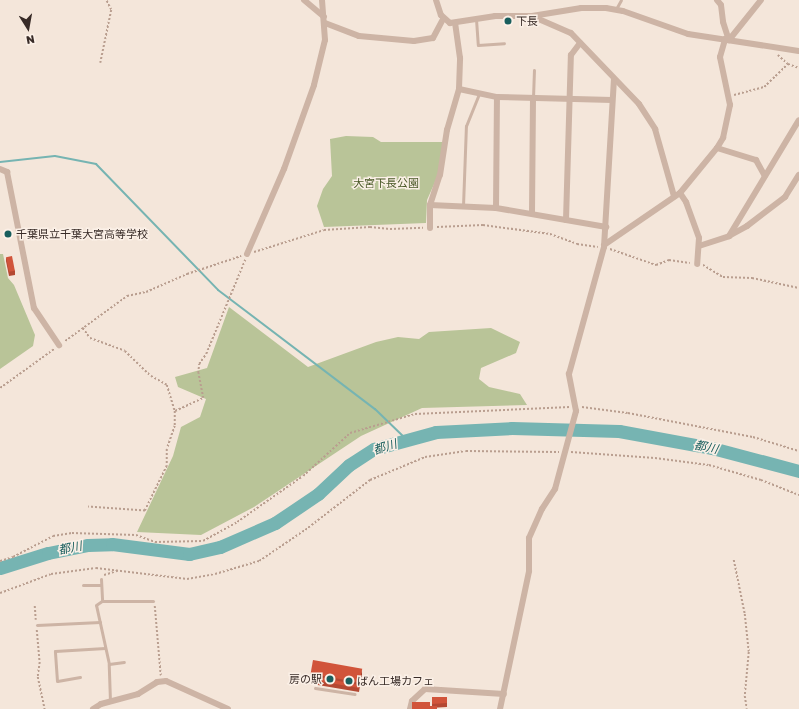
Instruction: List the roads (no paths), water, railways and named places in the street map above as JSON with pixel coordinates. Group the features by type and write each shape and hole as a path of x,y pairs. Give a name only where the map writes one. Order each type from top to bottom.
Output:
{"street":[{"path":"304,0 325,20 359,36 414,42 433,38 443,19 436,0"},
{"path":"247,254 264,219 314,86 322,56 325,20 322,0"},
{"path":"717,0 721,5 727,40"},
{"path":"604,246 677,194 717,148 729,114 729,96 720,57 727,40 761,0"},
{"path":"443,19 455,23 476,18 532,16 581,8 616,9 672,30 799,51"},
{"path":"532,16 564,28 639,104 652,123 677,194 688,207 699,246 696,264"},
{"path":"430,228 430,205 440,176 447,130 459,89 460,58 455,23"},
{"path":"566,220 571,55 580,43"},
{"path":"500,709 529,572 529,538 542,509 554,489 575,409 569,374 604,246 614,79"},
{"path":"459,89 497,96 612,100"},
{"path":"496,208 497,96"},
{"path":"532,213 533,98"},
{"path":"729,236 799,120"},
{"path":"717,148 756,160 765,176"},
{"path":"0,169 7,172 34,308 59,346"},
{"path":"699,246 729,236 785,198 799,175"},
{"path":"430,205 496,208 606,226"},
{"path":"93,709 110,701 138,694 166,681 228,709"},
{"path":"410,709 412,701 425,690 504,694"}],"lane":[{"path":"616,9 621,0"},
{"path":"476,18 478,45 504,43"},
{"path":"533,98 534,70"},
{"path":"463,206 466,126 479,93"},
{"path":"101,580 102,601"},
{"path":"83,585 101,585"},
{"path":"110,701 109,664 96,605 102,601 152,601"},
{"path":"37,625 100,622"},
{"path":"80,677 57,681 55,651 105,648"},
{"path":"109,664 124,662"},
{"path":"315,688 355,694"}],"waterway":[{"path":"0,162 55,156 96,164 218,290 375,409 405,438"},
{"name":"都川","path":"0,568 48,553 88,545 112,544 189,554 220,547 275,523 318,494 349,465 374,449 436,432 512,428 619,431 712,448 799,471"}],"place":[{"name":"下長","path":"508,21"},
{"name":"千葉県立千葉大宮高等学校","path":"8,234"},
{"name":"房の駅","path":"330,679"},
{"name":"ばん工場カフェ","path":"349,681"}],"park label":[{"name":"大宮下長公園","path":"386,183"}]}
